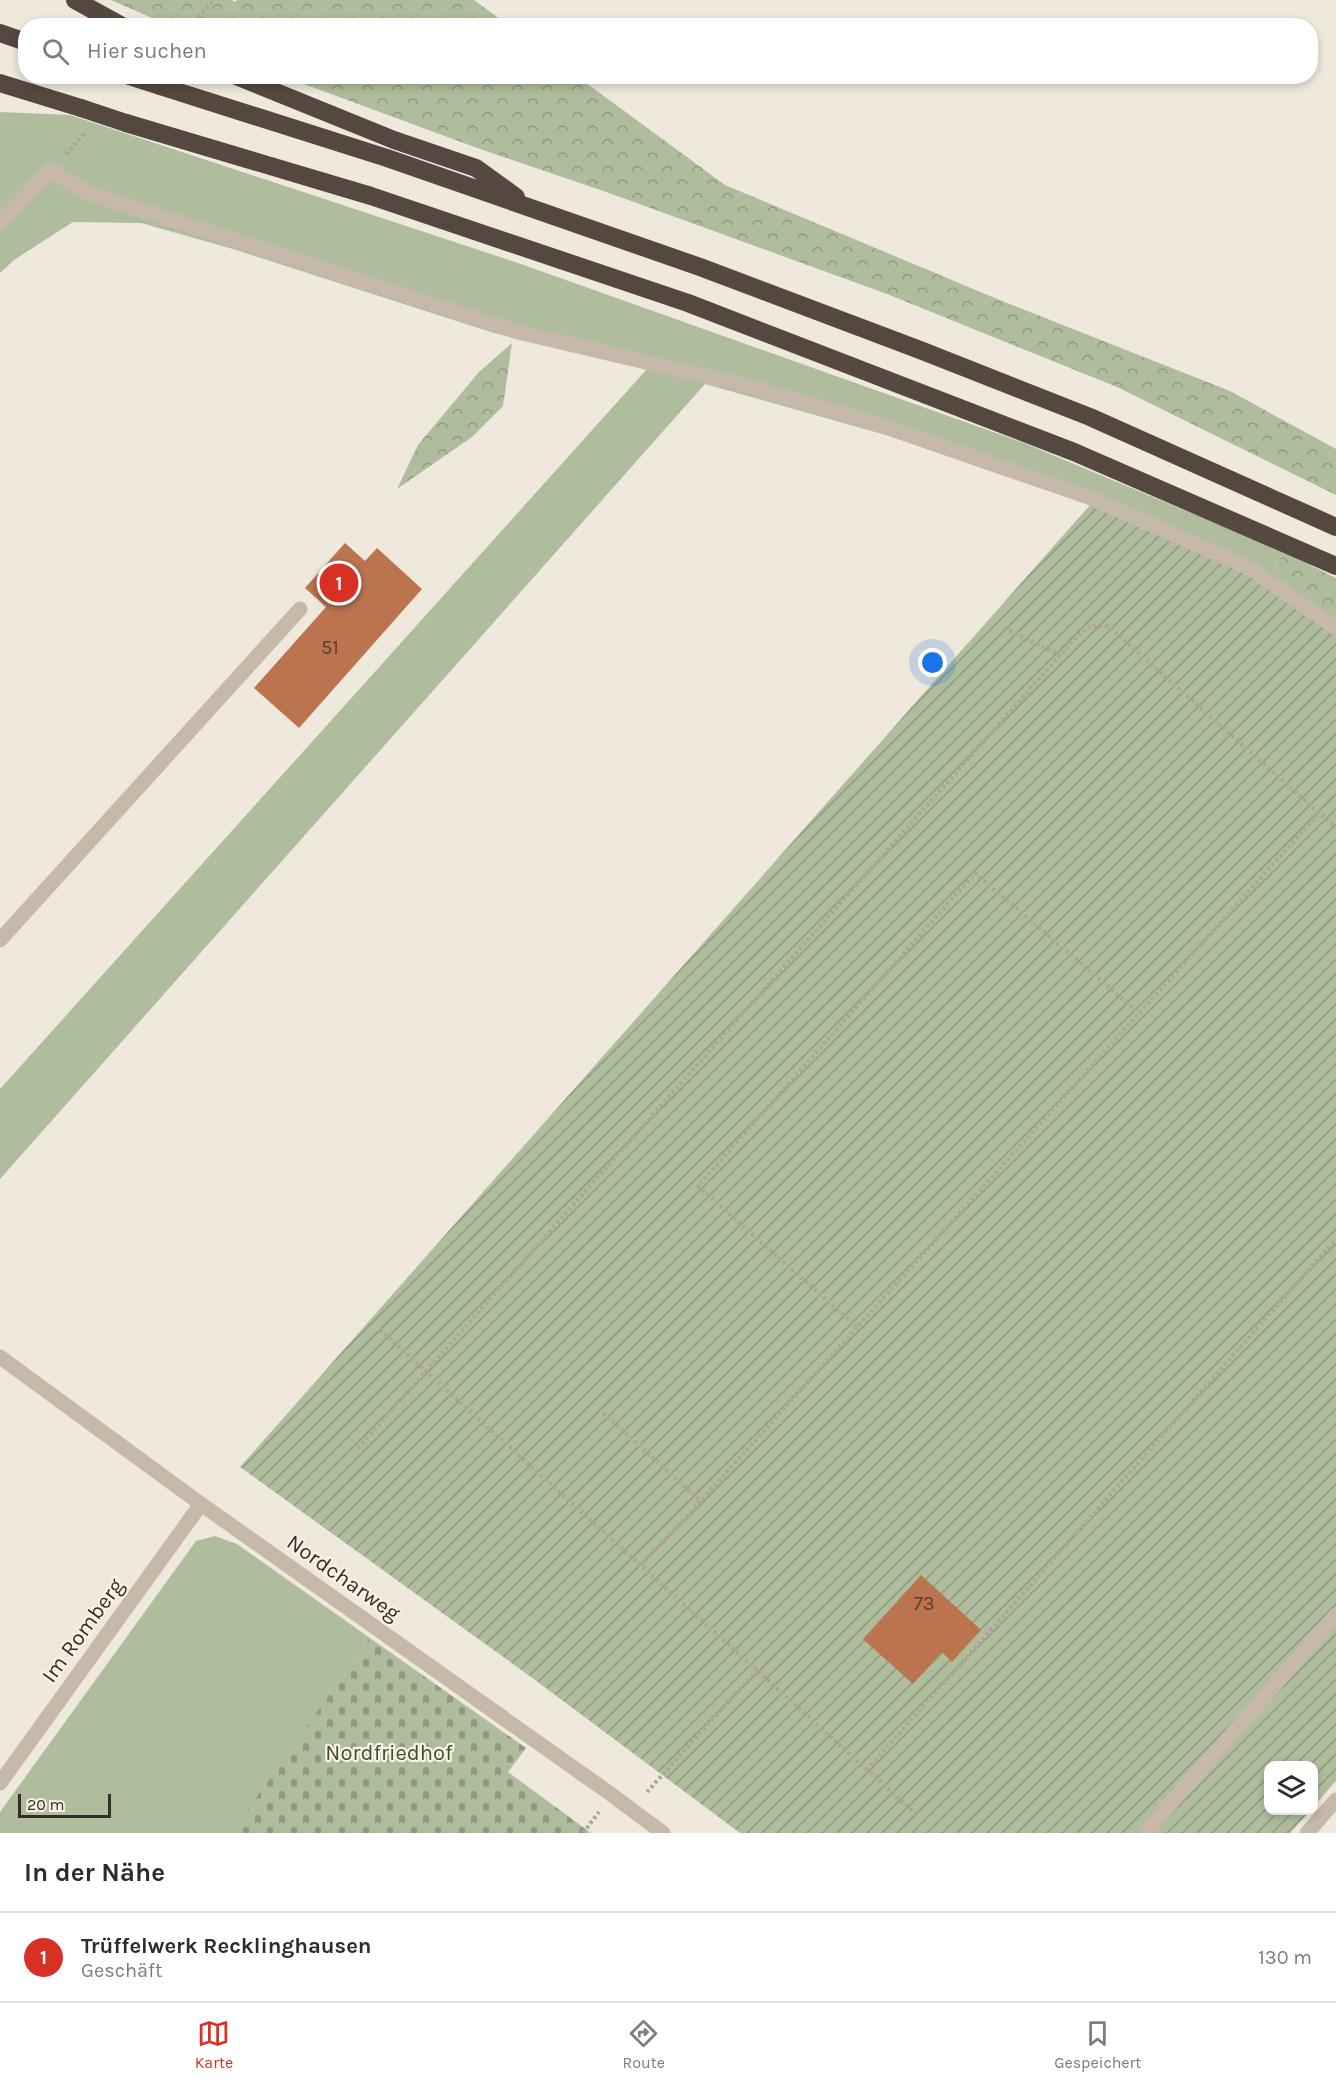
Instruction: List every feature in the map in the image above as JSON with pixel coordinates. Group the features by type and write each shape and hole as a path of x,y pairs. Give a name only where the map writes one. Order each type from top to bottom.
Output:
{"highway":[{"path":"75,0 108,18"},
{"path":"0,33 18,39"},
{"path":"0,83 371,196 688,303 1074,452 1336,566"},
{"path":"154,84 387,158 711,271 1090,417 1336,526"},
{"path":"255,84 394,141 476,168 535,210"}],"street":[{"path":"0,223 51,170 86,192 518,332 748,386 868,421 1094,499 1251,569 1336,628"},
{"path":"0,940 300,609"},
{"name":"Nordcharweg","path":"0,1357 201,1504 663,1833"},
{"name":"Im Romberg","path":"0,1783 201,1504"},
{"path":"1145,1833 1336,1615"},
{"path":"1307,1833 1336,1800"}],"path":[{"path":"197,18 214,0"},
{"path":"358,1448 1060,655 1077,636 1091,626 1108,626 1336,828"},
{"path":"1004,628 1060,655"},
{"path":"641,1565 1319,813"},
{"path":"857,1327 698,1186 975,873 1139,1013"},
{"path":"867,1770 1336,1239"},
{"path":"380,1330 916,1814"},
{"path":"603,1413 701,1501"},
{"path":"632,1810 757,1670"}],"green space":[{"path":"111,0 232,0 235,2 237,0 474,0 498,18 152,18"},
{"path":"304,84 588,84 725,185 1002,301 1230,391 1336,449 1336,495 1117,387 887,294 609,193 480,149"},
{"path":"0,112 70,115 518,263 1024,443 1284,552 1270,576 1091,504 950,453 705,384 0,1179 0,1089 647,369 494,333 233,249 141,223 73,222 14,260 0,273"},
{"path":"512,343 503,406 472,437 397,489 418,445 479,372"},
{"path":"1091,504 1187,543 1259,581 1336,631 1336,1781 1318,1801 1318,1761 1264,1761 1264,1815 1306,1815 1290,1833 740,1833 531,1677 240,1467"},
{"path":"1284,552 1336,578 1336,623 1270,576"},
{"path":"215,1536 237,1544 370,1638 233,1833 0,1833 0,1812 196,1541"},
{"name":"Nordfriedhof","path":"370,1638 526,1748 508,1772 591,1833 231,1833"}],"building":[{"path":"345,543 365,561 377,548 422,589 299,728 254,688 326,607 305,588"},
{"path":"921,1575 981,1630 952,1662 942,1652 913,1684 863,1639"}],"place":[{"name":"Trüffelwerk Recklinghausen","path":"339,583"}]}
